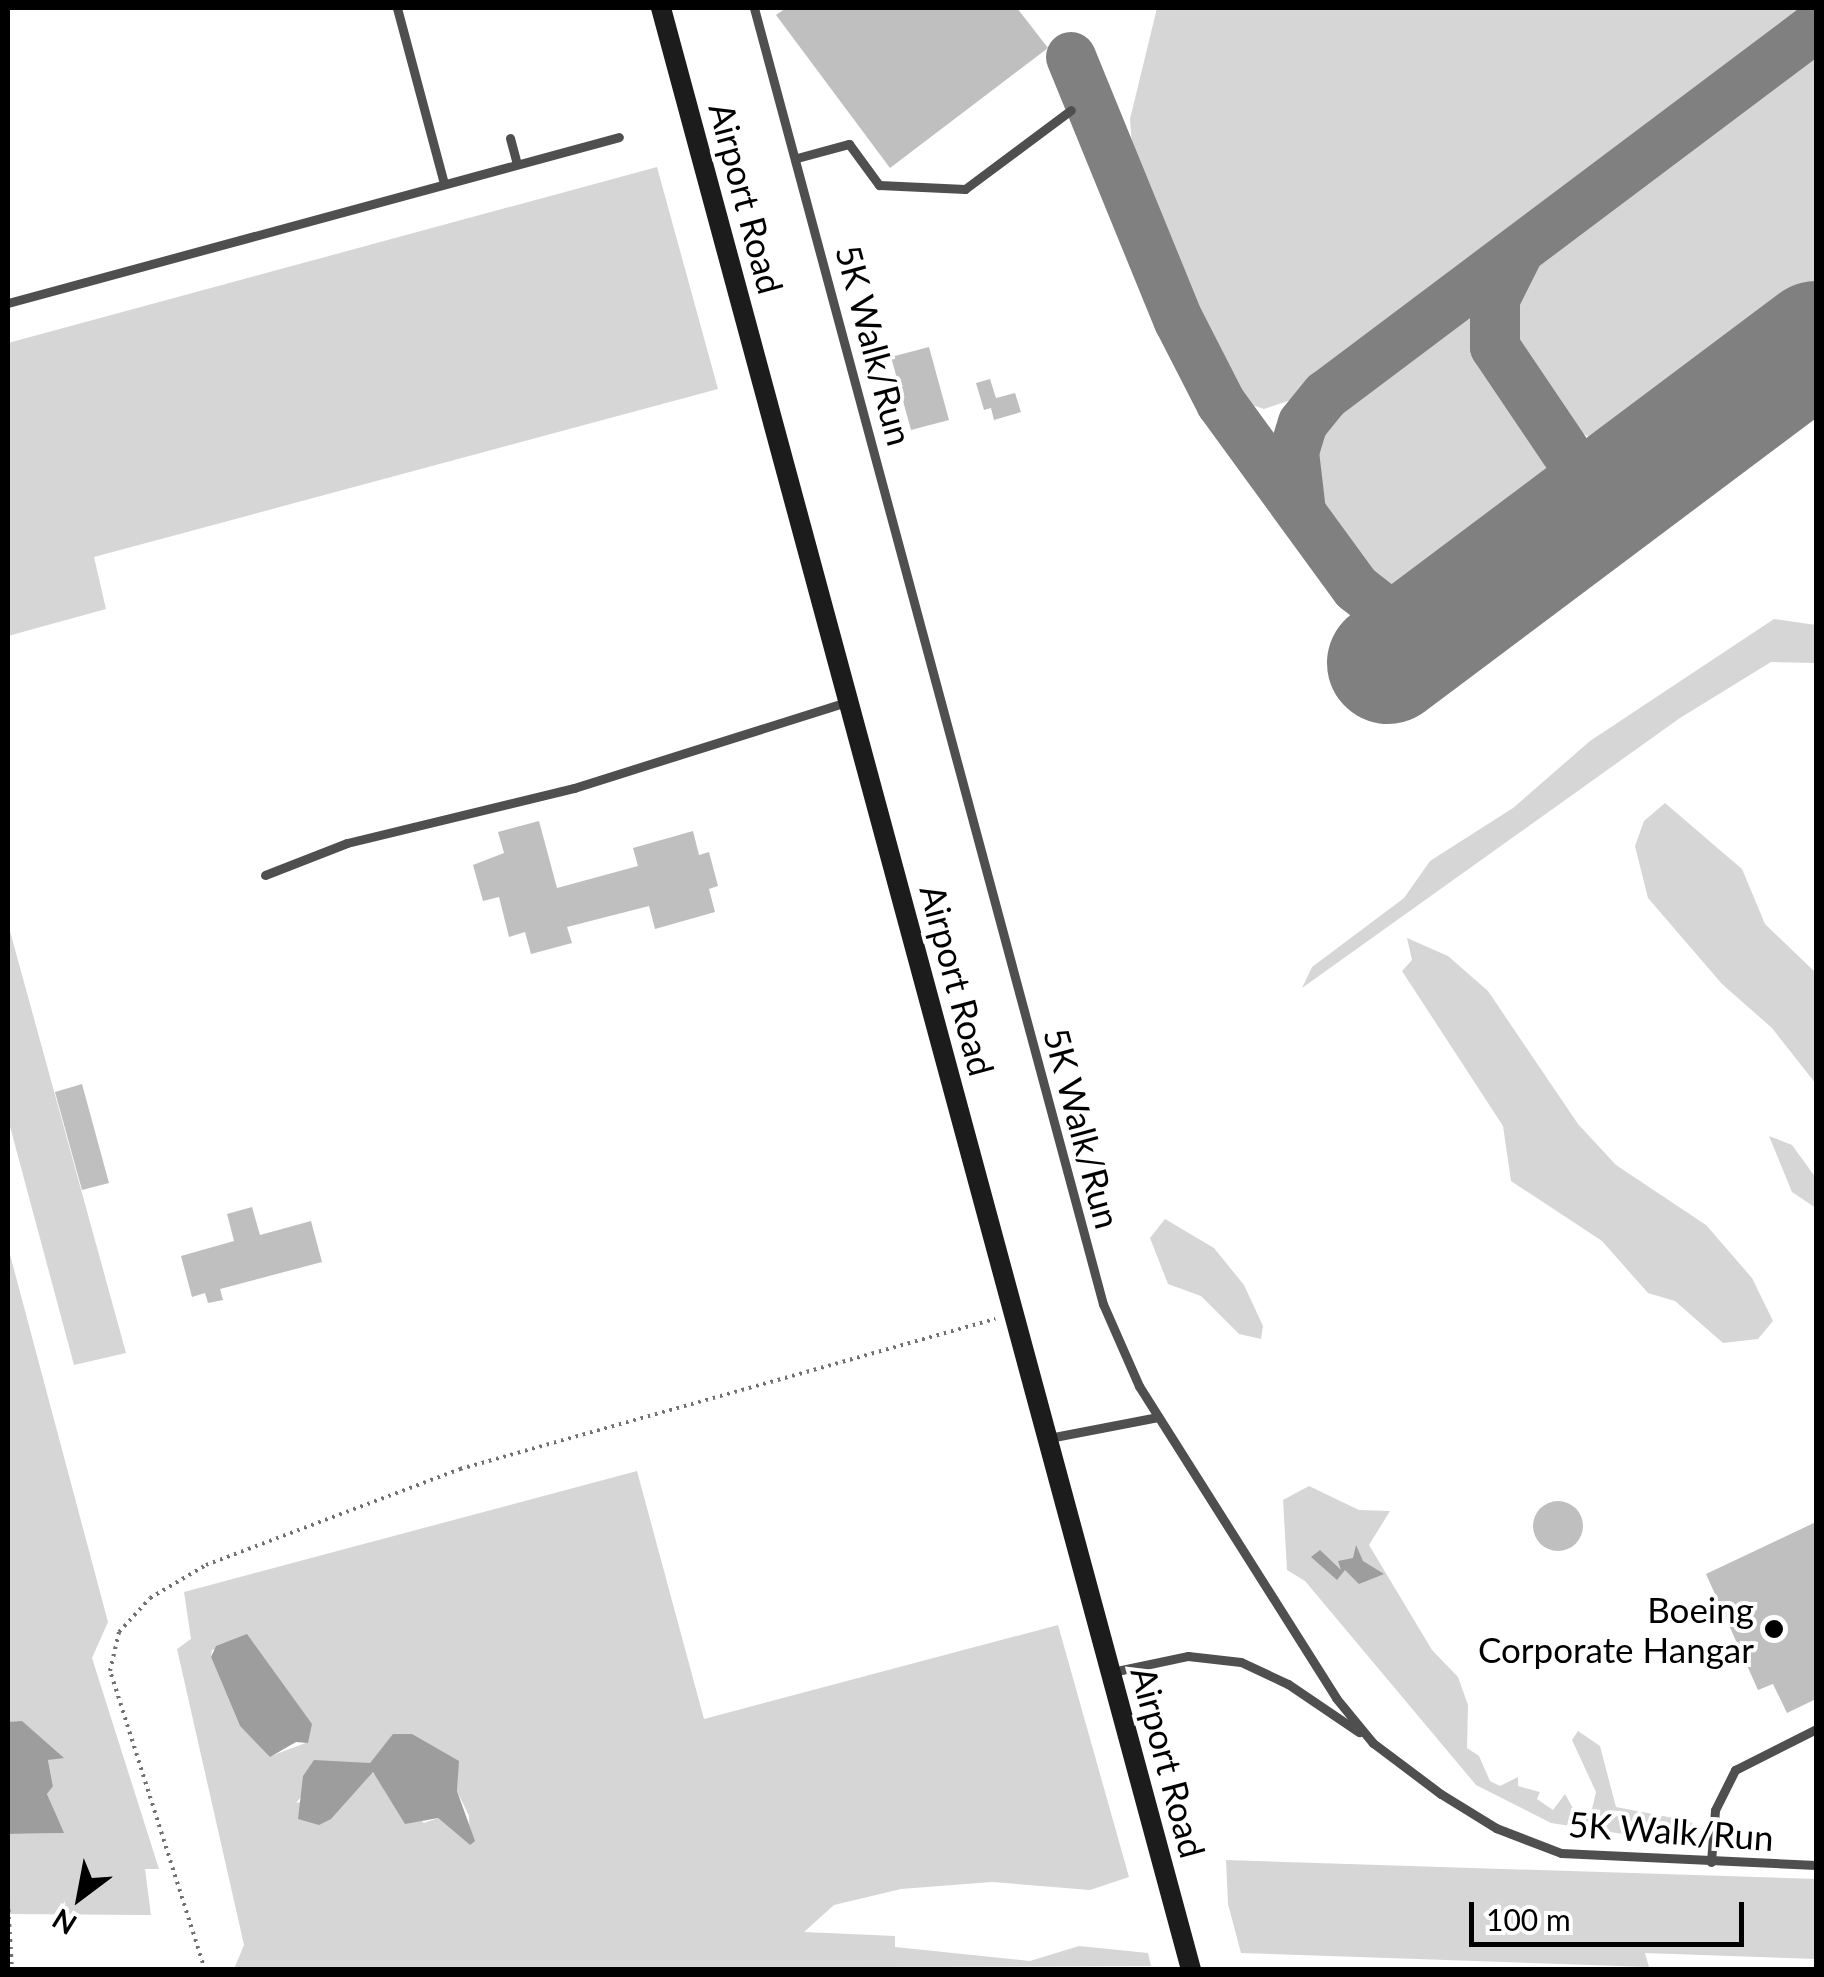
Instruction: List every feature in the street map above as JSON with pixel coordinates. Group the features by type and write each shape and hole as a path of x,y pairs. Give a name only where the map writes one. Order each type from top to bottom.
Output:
{"main road":[{"name":"Airport Road","path":"662,8 1191,1970"}],"lane":[{"path":"398,8 444,184"},
{"name":"5K Walk/Run","path":"754,8 1103,1304 1125,1361 1323,1678 1373,1743 1474,1815 1536,1845 1592,1857 1816,1865"},
{"path":"797,158 849,144 879,185 965,189 1072,110"},
{"path":"8,302 619,137"},
{"path":"510,138 517,164"},
{"path":"265,875 347,843 574,788 848,701"},
{"path":"1048,1438 1158,1416"},
{"path":"1112,1672 1188,1656 1241,1662 1288,1684 1373,1743"},
{"path":"1710,1862 1715,1810 1735,1770 1816,1729"}],"path":[{"path":"205,1970 110,1671 119,1632 150,1598 206,1565 460,1469 1014,1314"},
{"path":"8,1902 12,1970"}],"shaded area":[{"path":"1157,8 1815,8 1294,399 1264,409 1243,402 1221,370 1134,172 1130,119"},
{"path":"1816,49 1816,287 1622,435 1598,441 1577,431 1509,333 1515,289 1532,264"},
{"path":"657,167 718,389 94,557 106,609 8,636 8,343"},
{"path":"1477,302 1481,362 1549,457 1546,482 1539,497 1417,588 1388,592 1366,575 1313,498 1309,476 1316,438 1338,405"},
{"path":"1774,619 1816,625 1816,663 1771,662 1680,718 1302,988 1312,967 1404,898 1430,861 1513,808 1590,741"},
{"path":"1665,803 1742,869 1765,924 1816,973 1816,1084 1772,1028 1722,984 1648,898 1635,846 1644,821"},
{"path":"8,924 126,1353 74,1365 8,1119"},
{"path":"1407,938 1448,956 1488,991 1578,1124 1616,1165 1706,1225 1752,1278 1773,1321 1758,1339 1723,1343 1675,1301 1648,1293 1602,1241 1511,1181 1503,1126 1402,971 1412,960"},
{"path":"1769,1136 1792,1145 1816,1178 1816,1208 1792,1192"},
{"path":"1165,1219 1214,1248 1244,1285 1263,1326 1261,1339 1239,1334 1201,1296 1168,1284 1150,1238"},
{"path":"8,1247 108,1622 92,1658 159,1869 145,1869 151,1915 8,1914 8,1834 63,1833 47,1794 53,1785 48,1760 62,1757 22,1722 8,1722"},
{"path":"637,1471 704,1719 1058,1625 1129,1877 1090,1890 992,1882 901,1889 834,1905 804,1932 895,1936 895,1947 1030,1961 1079,1946 1148,1953 1151,1966 234,1969 244,1945 177,1649 191,1639 184,1592","holes":["252,1641 285,1696 311,1723 308,1742 271,1756 240,1726 211,1657 212,1650","393,1735 458,1761 457,1791 469,1816 470,1845 438,1818 424,1823 372,1772 357,1789 296,1803 305,1792 370,1763"]},
{"path":"1309,1486 1359,1510 1390,1511 1369,1545 1432,1650 1458,1677 1468,1705 1467,1748 1479,1756 1490,1781 1500,1786 1518,1777 1518,1786 1540,1792 1537,1799 1553,1810 1565,1794 1574,1810 1592,1809 1596,1792 1572,1740 1578,1731 1600,1746 1616,1807 1689,1821 1699,1829 1623,1834 1551,1823 1476,1785 1305,1581 1287,1570 1283,1500"},
{"path":"1356,1545 1363,1561 1384,1574 1359,1584 1345,1570 1337,1580 1311,1557 1320,1550 1341,1570 1338,1561 1353,1558"},
{"path":"247,1634 312,1724 308,1743 296,1742 270,1757 240,1726 211,1657 216,1646"},
{"path":"22,1721 64,1758 48,1760 53,1786 47,1794 64,1833 8,1834 8,1722"},
{"path":"393,1734 412,1734 459,1761 457,1791 475,1841 470,1845 438,1818 405,1824 373,1772 331,1819 319,1825 298,1819 303,1776 314,1760 370,1763"},
{"path":"1226,1860 1816,1879 1816,1959 1645,1953 1649,1967 1241,1953 1228,1904"}],"building":[{"path":"786,8 1017,8 1048,48 890,168 776,15"},
{"path":"929,347 949,420 911,430 891,357"},
{"path":"990,379 996,398 1015,393 1021,412 994,420 991,408 984,410 976,383"},
{"path":"539,821 557,888 638,866 633,848 693,831 699,855 709,852 718,886 709,889 715,912 655,929 649,906 567,927 572,943 531,954 525,932 509,937 499,897 483,901 473,865 504,853 498,832"},
{"path":"82,1084 109,1183 82,1190 55,1092"},
{"path":"252,1207 260,1235 311,1221 322,1262 220,1289 223,1300 208,1303 205,1293 192,1297 181,1256 234,1241 227,1214"},
{"path":"1558,1501 1576,1508 1583,1526 1576,1544 1558,1551 1540,1544 1533,1526 1540,1508"},
{"name":"Boeing Corporate Hangar","path":"1816,1522 1816,1699 1787,1713 1773,1684 1758,1690 1706,1574"}],"taxiway":[{"path":"1301,512 1294,452 1303,423 1326,395 1816,27"},
{"path":"1071,57 1179,321 1221,403 1356,588 1383,609 1438,626"},
{"path":"1518,253 1495,299 1495,347 1601,504"}],"runway":[{"path":"1388,663 1816,342"}],"place":[{"name":"Boeing Corporate Hangar","path":"1774,1629"}]}
